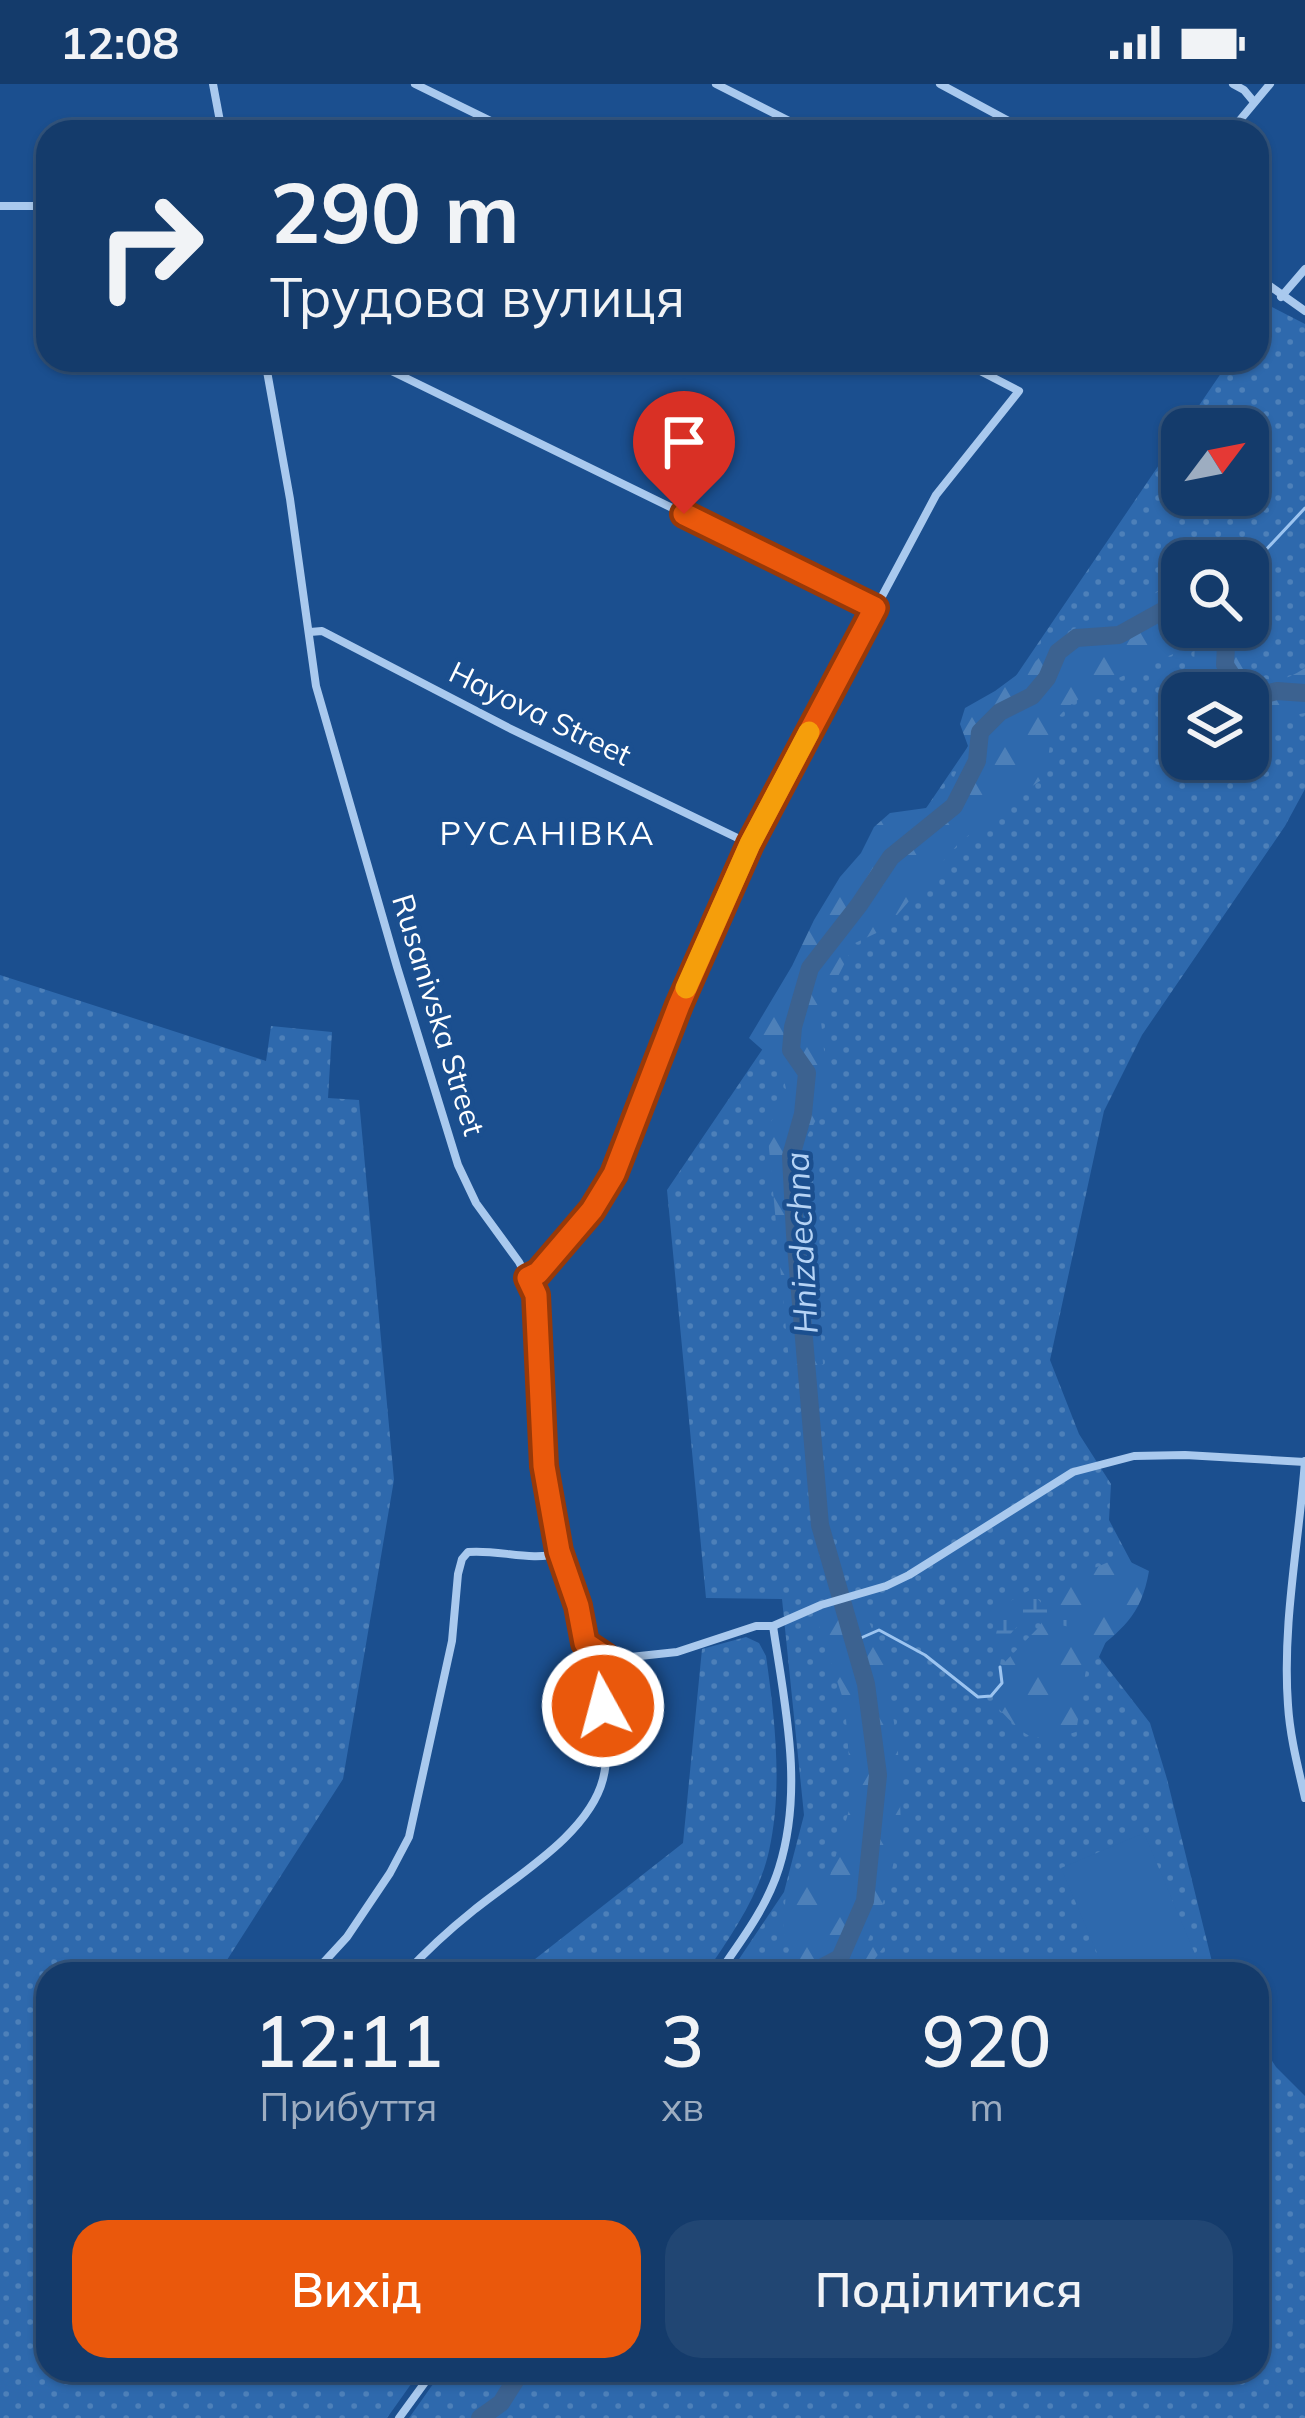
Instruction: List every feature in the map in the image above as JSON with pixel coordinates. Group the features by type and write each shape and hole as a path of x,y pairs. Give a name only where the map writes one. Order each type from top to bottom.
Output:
{"street":[{"path":"213,84 220,120"},
{"path":"416,84 489,120"},
{"path":"716,84 787,120"},
{"path":"940,84 1007,120"},
{"path":"1232,84 1255,102"},
{"path":"1241,120 1270,84"},
{"path":"0,206 36,206"},
{"path":"1281,297 1305,269"},
{"path":"1269,287 1305,311"},
{"name":"Rusanivska Street","path":"267,372 316,686 458,1165 476,1203 536,1295 544,1466 560,1553 585,1643 606,1657"},
{"path":"393,372 875,608"},
{"path":"528,1278 538,1273 592,1210 614,1174 679,1005 750,844 936,495 1019,391 982,372"},
{"name":"Hayova Street","path":"309,632 322,631 750,844"},
{"path":"415,1962 579,1823 603,1781 606,1657 677,1652 755,1626 773,1626 909,1575 1073,1472 1134,1456 1305,1462 1288,1619 1288,1703 1305,1798"},
{"path":"324,1962 347,1937 409,1838 452,1641 462,1559 468,1552 482,1551 548,1557 560,1553"},
{"path":"726,1962 778,1873 789,1828 792,1766 773,1626"},
{"path":"399,2418 425,2382"}],"green space":[{"path":"1269,306 1305,324 1305,789 1285,826 1142,1035 1104,1111 1050,1360 1079,1434 1111,1484 1109,1520 1137,1573 1099,1657 1150,1723 1212,1962 737,1962 784,1892 804,1815 782,1599 706,1598 667,1190 1161,462 1161,516 1269,516 1269,408 1197,408 1222,372 1269,372"},
{"path":"1283,543 1269,567 1269,544"},
{"path":"1161,590 1161,648 1184,648 1100,687 1066,709 1056,721 1046,777 958,844 885,929 855,943 829,994 821,1021 824,1050 833,1066 825,1104 807,1136 823,1364 791,1383 767,1127 788,1098 781,1066 749,1038 814,920 874,827 890,813 926,808 945,797 968,746 960,724 965,708 1037,660 1058,635 1084,625 1106,627"},
{"path":"1195,648 1247,648 1247,662 1254,672 1194,672"},
{"path":"1305,668 1305,713 1269,720 1269,679 1289,677"},
{"path":"0,975 266,1061 271,1026 332,1032 328,1098 359,1100 394,1480 343,1779 226,1962 36,1962 36,2382 412,2382 387,2418 0,2418"},
{"path":"1120,1557 1149,1571 1145,1587 1128,1621 1088,1657 1076,1732 1031,1736 996,1706 1000,1667 1039,1627 1056,1598 1090,1570"},
{"path":"1030,1590 1043,1605 1079,1619 1075,1628 1038,1621 1022,1624 1007,1641 1000,1667 993,1647 999,1621 987,1606 996,1609"},
{"path":"857,1594 885,1659 898,1751 901,1827 888,1889 867,1943 885,1945 873,1962 785,1962 789,1950 783,1928 787,1882 802,1865 827,1886 852,1800 845,1705 815,1614"},
{"path":"746,1637 759,1643 766,1656 775,1729 776,1803 769,1851 743,1915 714,1962 531,1962 683,1843 702,1649"},
{"path":"1144,1833 1198,1962 1101,1962 1061,1868"},
{"path":"1269,2056 1305,2096 1305,2418 409,2418 434,2382 1269,2382"}],"waterway":[{"path":"1269,547 1305,508"},
{"name":"Hnizdechna","path":"832,1962 840,1958 865,1901 878,1775 866,1684 820,1525 791,1156 803,1114 807,1073 791,1050 793,1027 810,968 891,857 954,806 977,761 980,732 1000,712 1032,696 1047,678 1058,652 1076,638 1119,635 1161,612"},
{"name":"Hnizdechna","path":"1226,648 1230,672"},
{"name":"Hnizdechna","path":"1269,693 1305,693"},
{"path":"854,1641 879,1630 925,1655 978,1697 991,1696 1002,1683 1000,1667"},
{"name":"Hnizdechna","path":"480,2418 501,2403 514,2382"}],"slow traffic":[{"path":"686,988 750,844 809,732"}],"district":[{"name":"РУСАНІВКА","path":"548,833"}],"route":[{"path":"603,1706 606,1657 585,1643 559,1551 544,1466 536,1295 528,1278 538,1273 592,1210 614,1174 707,937 750,844 875,608 684,514"}]}
